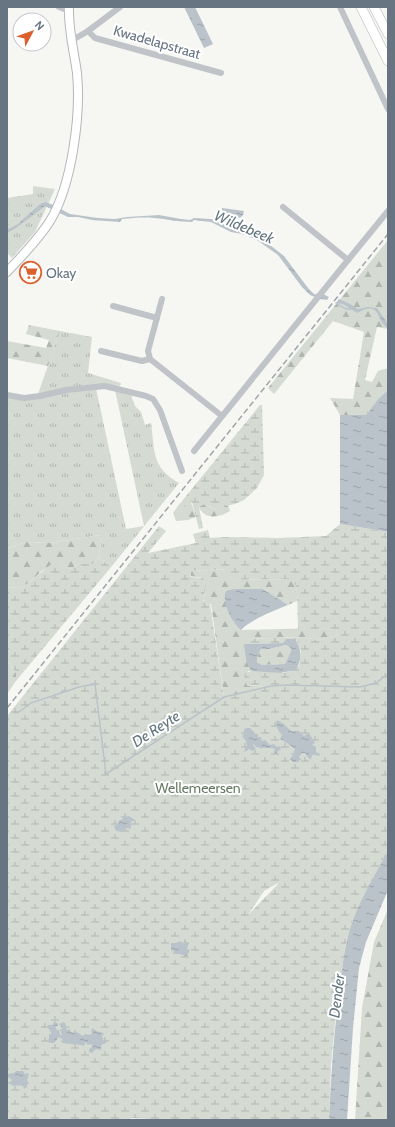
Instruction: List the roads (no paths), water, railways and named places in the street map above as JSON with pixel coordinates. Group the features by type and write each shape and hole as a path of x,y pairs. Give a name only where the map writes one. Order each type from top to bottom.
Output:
{"highway":[{"path":"361,7 388,61"},
{"path":"374,7 388,34"}],"main road":[{"path":"7,272 39,238 51,219 61,198 68,171 78,115 77,74 71,41 69,9"}],"street":[{"path":"59,7 69,9"},
{"path":"71,41 88,31 120,7"},
{"path":"340,7 388,109"},
{"name":"Kwadelapstraat","path":"88,31 95,38 221,72"},
{"path":"283,207 348,260"},
{"path":"194,451 388,211"},
{"path":"162,299 148,351 150,359 222,416"},
{"path":"113,306 157,318"},
{"path":"101,351 142,362 150,359"},
{"path":"7,395 24,398 66,390 105,386 153,399 160,410 182,471"}],"water":[{"path":"184,7 195,7 213,44 204,48"},
{"path":"45,202 70,214 98,218 115,219 159,215 190,220 194,218 211,219 226,225 230,229 253,235 266,242 284,256 314,294 329,297 327,300 310,295 302,287 278,255 257,240 242,234 231,232 211,222 194,220 192,222 187,222 159,218 122,219 120,222 92,220 78,217 68,217 45,206 7,233 7,230 18,224 40,204"},
{"path":"222,208 244,211 240,218 222,212"},
{"path":"339,299 358,309 368,307 377,308 388,324 388,328 381,321 377,313 371,308 357,313 343,304 336,303"},
{"path":"388,390 388,532 340,524 340,415 366,415 378,399"},
{"path":"234,589 263,589 288,605 257,619 241,630 234,622 226,607 226,591"},
{"path":"286,639 295,639 299,646 299,662 296,670 280,673 251,671 246,660 244,644 283,643","holes":["286,645 290,647 291,651 285,664 262,665 257,662 257,657 261,649 269,649"]},
{"path":"277,720 291,731 299,731 304,736 309,733 315,743 312,745 316,747 316,752 320,754 319,756 313,754 310,760 305,753 302,753 299,757 301,759 298,762 293,762 290,759 295,749 280,739 282,735 277,728"},
{"path":"250,728 255,734 258,734 258,737 261,737 262,741 265,740 270,745 274,744 277,747 280,746 281,749 275,755 275,749 259,748 254,744 253,745 256,749 252,751 249,749 245,752 244,750 247,746 246,741 242,736 244,734 244,729"},
{"path":"123,816 126,818 129,816 135,820 131,822 131,829 128,828 122,832 116,831 114,826 119,823 118,821 123,819"},
{"path":"388,851 388,890 366,942 359,968 353,1028 347,1120 329,1120 336,1019 346,944 350,928 361,902"},
{"path":"180,941 183,944 189,943 187,949 190,950 187,956 173,954 174,951 171,949 171,943"},
{"path":"55,1021 58,1024 58,1026 55,1026 57,1030 59,1030 60,1035 62,1035 60,1029 63,1029 59,1024 64,1022 67,1030 70,1029 70,1031 74,1033 77,1032 83,1036 85,1034 91,1035 93,1033 91,1031 93,1028 96,1031 104,1033 102,1037 104,1039 102,1040 106,1041 106,1043 101,1045 101,1050 96,1049 92,1053 89,1052 89,1049 92,1047 92,1044 87,1045 86,1041 84,1046 62,1043 63,1040 59,1037 54,1043 49,1043 47,1040 49,1039 49,1034 52,1034 48,1028 48,1025 52,1025"},
{"path":"16,1071 23,1071 25,1074 29,1074 27,1087 24,1089 23,1086 13,1086 9,1083 12,1080 8,1077 8,1074 14,1074"}],"waterway":[{"name":"Wildebeek","path":"336,303 345,308 351,309"},
{"name":"De Reyte","path":"15,713 19,712 31,703 79,687 95,684 106,774 224,697 271,686 360,687 376,683 388,674"}],"railway":[{"path":"7,708 388,234"}],"place":[{"name":"Okay","path":"31,273"}],"park label":[{"name":"Wellemeersen","path":"198,788"}],"water label":[{"name":"Dender","path":"337,996"}]}
